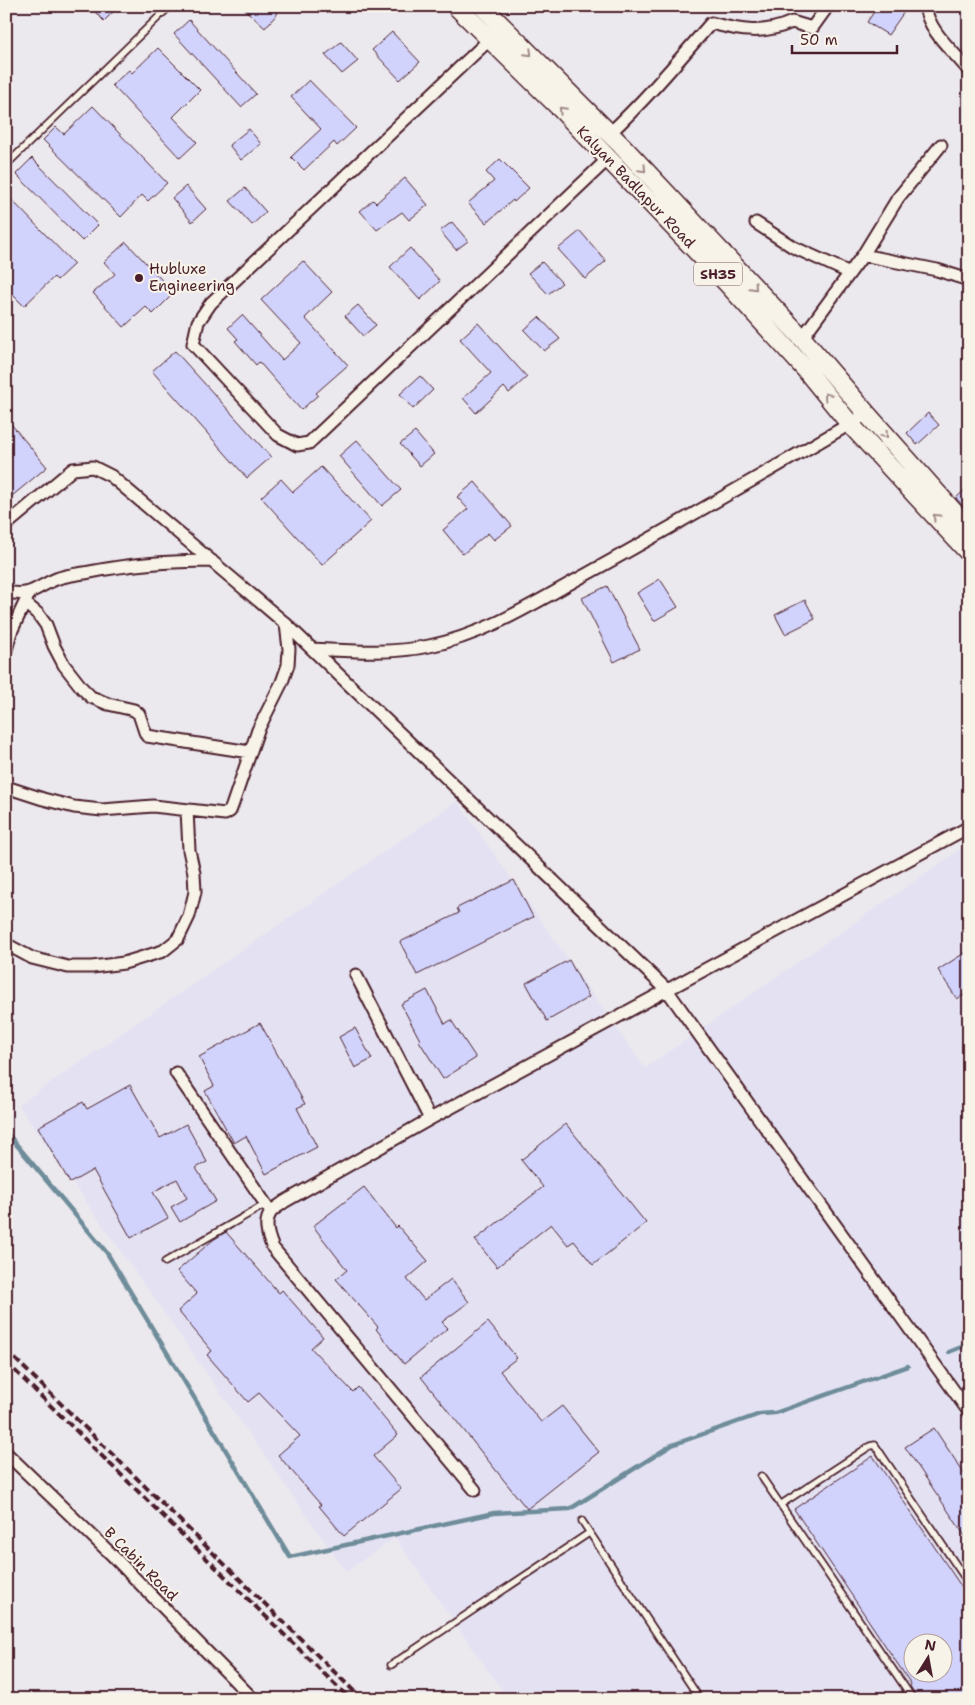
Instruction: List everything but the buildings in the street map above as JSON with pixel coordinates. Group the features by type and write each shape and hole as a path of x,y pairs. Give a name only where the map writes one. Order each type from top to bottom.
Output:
{"main road":[{"name":"Kalyan Badlapur Road","path":"456,6 560,108 608,159 732,276 802,338 969,529"},
{"name":"Kalyan Badlapur Road","path":"482,6 622,146 732,276 850,424 969,553"},
{"path":"490,39 502,26"},
{"path":"608,159 622,146"}],"street":[{"path":"925,6 929,21 969,71"},
{"path":"609,134 647,96 711,23 741,31 761,31 784,26 792,22 812,28 825,10"},
{"path":"490,39 211,304 198,322 193,344 278,435 297,445 309,443 608,159"},
{"path":"802,338 850,273 898,198 940,145"},
{"path":"756,223 793,247 850,273"},
{"path":"863,254 937,270 969,280"},
{"path":"312,649 387,650 429,646 467,636 507,618 653,538 867,414"},
{"path":"6,525 72,469 93,467 111,476 286,624 667,990 969,1412"},
{"path":"6,650 11,632 27,598 57,578 91,571 174,561 212,561"},
{"path":"6,592 27,598 46,625 64,665 82,688 91,697 108,704 134,710 139,714 147,736 250,752"},
{"path":"6,787 74,807 102,810 153,806 220,814 230,812 258,730 282,682 288,665 289,649 286,624"},
{"path":"6,944 32,958 68,967 92,967 124,963 163,951 178,939 189,916 194,892 194,874 189,850 187,810"},
{"path":"268,1208 284,1202 430,1119 969,827"},
{"path":"356,975 430,1119"},
{"path":"176,1073 268,1208 267,1237 273,1248 474,1490"},
{"name":"B Cabin Road","path":"6,1453 110,1553 253,1699"}],"lane":[{"path":"6,165 170,6"},
{"path":"165,1262 268,1208"},
{"path":"780,1504 870,1446 875,1445 969,1584"},
{"path":"761,1476 913,1699"},
{"path":"582,1521 700,1699"},
{"path":"391,1665 589,1533"}],"shaded area":[{"path":"457,801 645,1068 969,843 969,1699 508,1699 395,1538 346,1572 18,1105"}],"waterway":[{"path":"6,1132 107,1253 290,1557 494,1513 570,1509 672,1445 760,1414 775,1413 908,1366"},
{"path":"949,1352 969,1344"}],"railway":[{"path":"6,1350 362,1699"},
{"path":"6,1362 350,1699"}],"place":[{"name":"Hubluxe Engineering","path":"139,278"}]}
